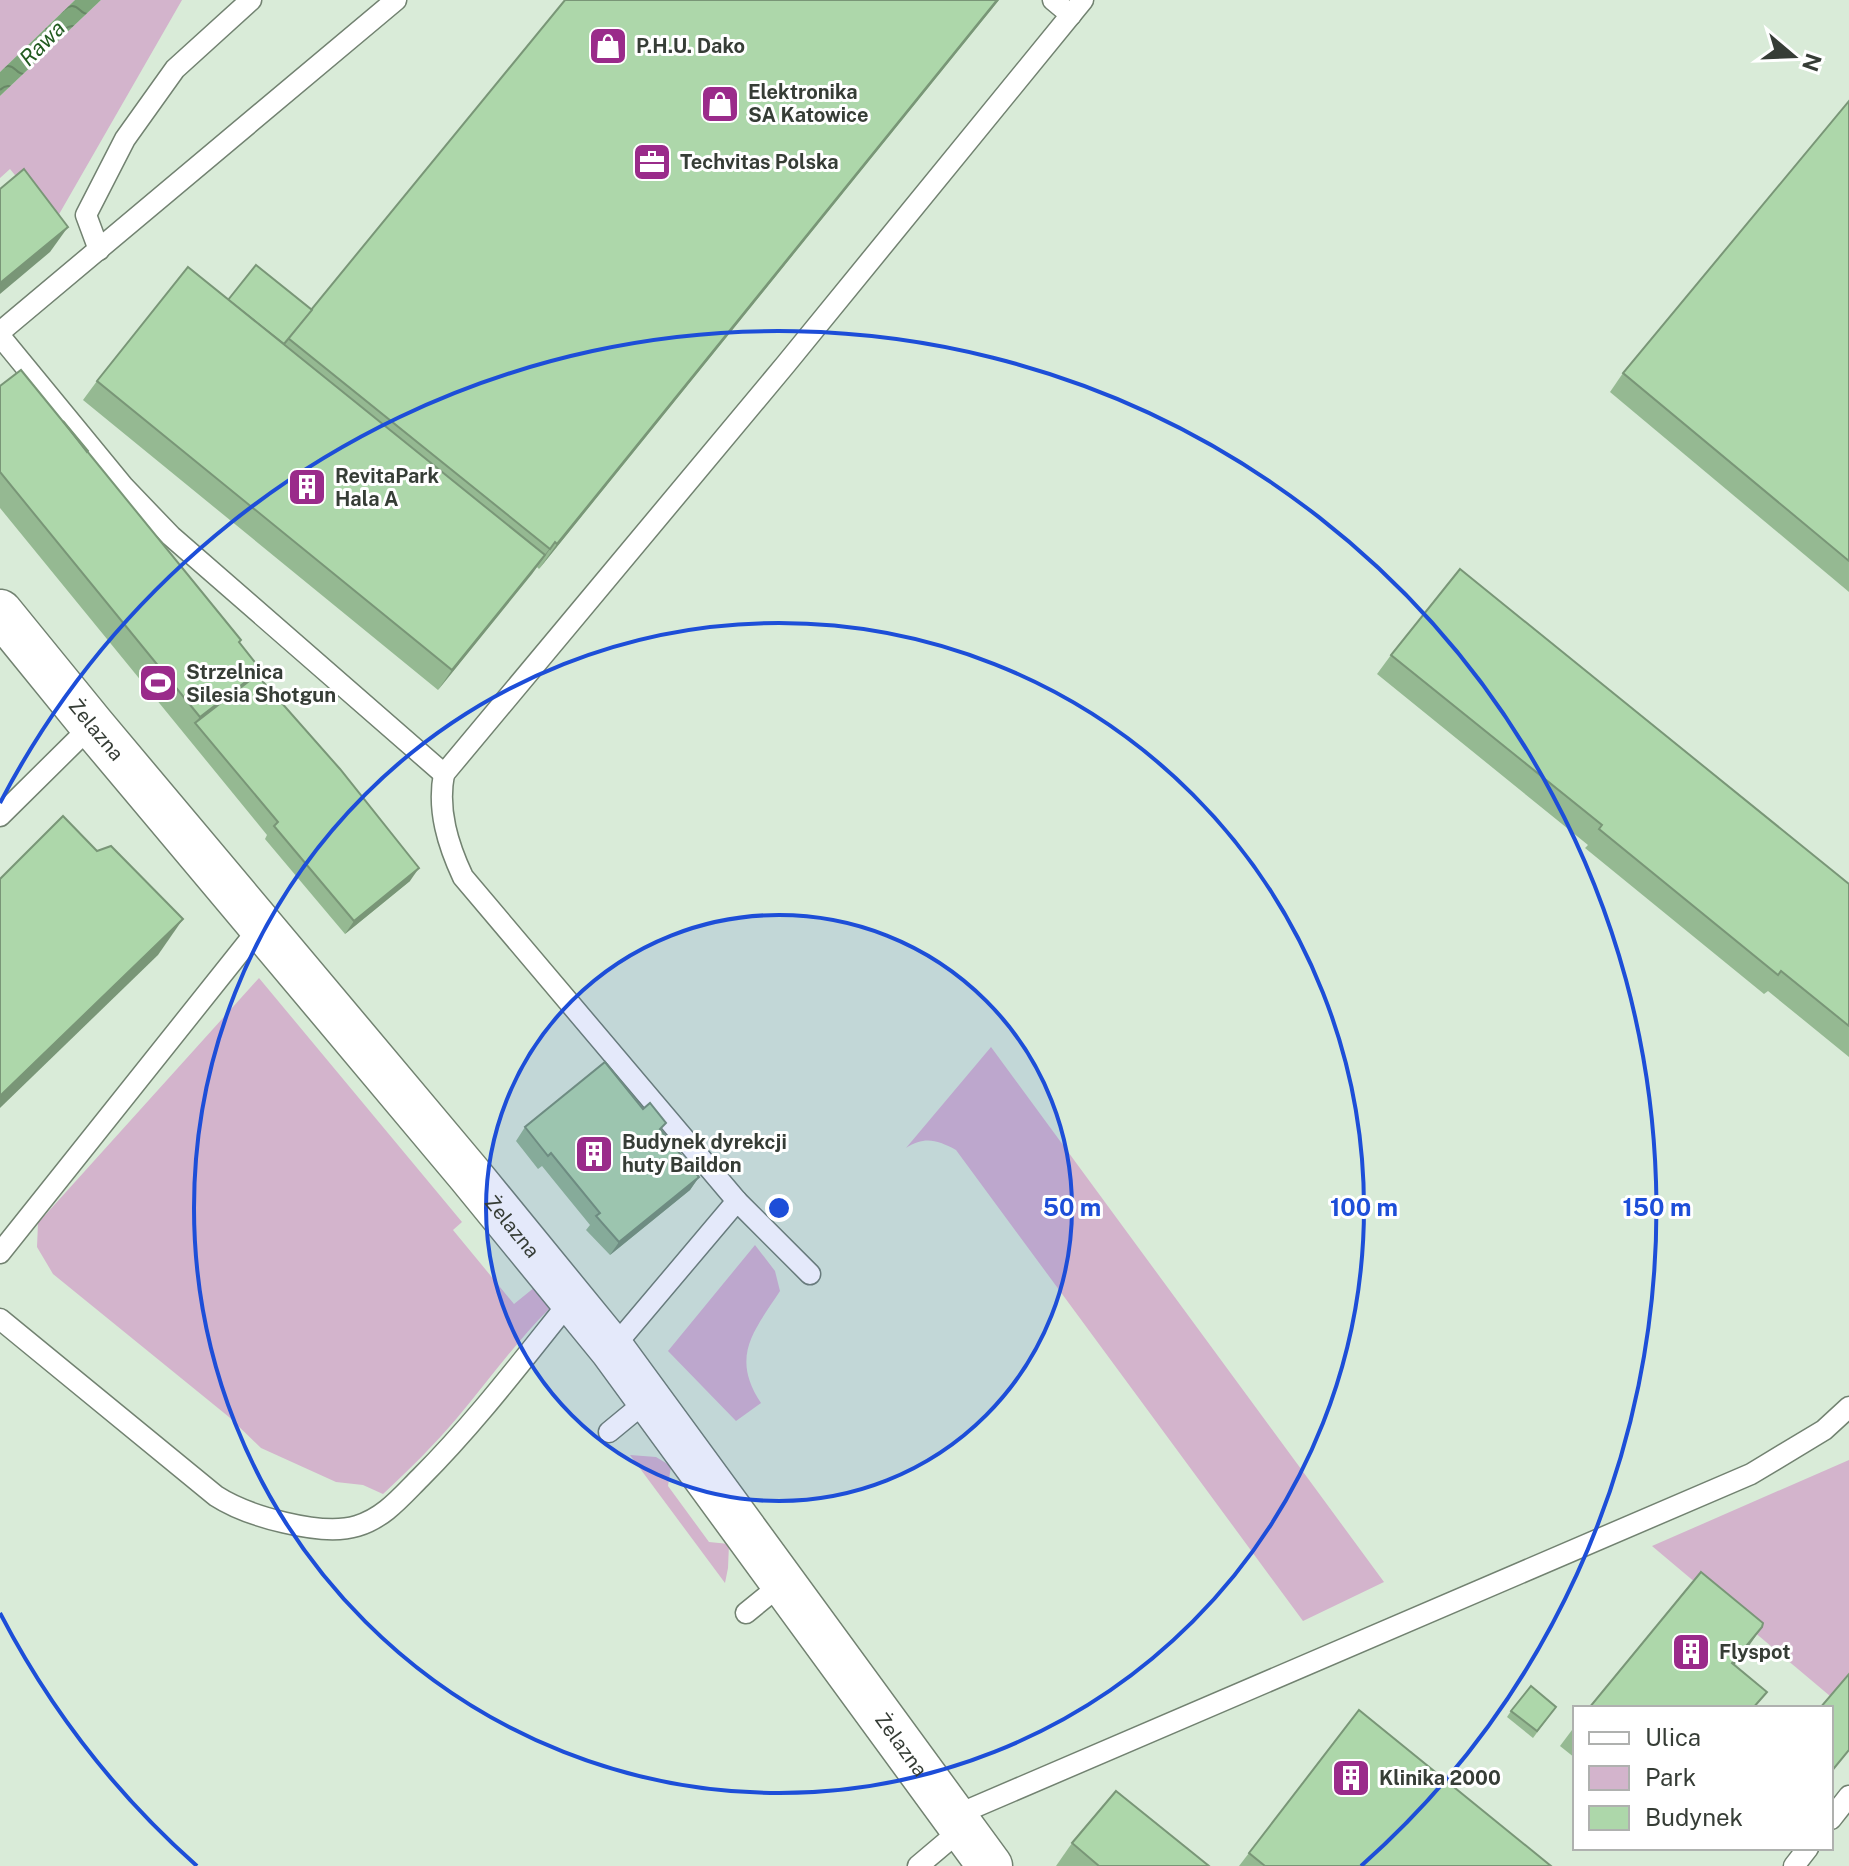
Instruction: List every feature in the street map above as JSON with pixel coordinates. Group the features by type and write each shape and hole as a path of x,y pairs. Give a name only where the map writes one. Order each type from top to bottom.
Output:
{"street":[{"name":"Żelazna","path":"0,612 612,1349 990,1866"}],"lane":[{"path":"99,250 86,215 125,139 175,69 251,0"},
{"path":"396,0 0,334 124,487 171,536 444,774"},
{"path":"810,1274 737,1201 463,877 445,829 444,774 776,376 1077,7 1053,0"},
{"path":"0,816 92,725"},
{"path":"0,1253 260,927"},
{"path":"612,1349 737,1201"},
{"path":"0,1319 216,1496 235,1508 263,1519 338,1530 358,1526 386,1512 459,1439 571,1300"},
{"path":"609,1432 649,1399"},
{"path":"918,1866 959,1822 1751,1474 1824,1430 1849,1407"},
{"path":"746,1613 784,1582"},
{"path":"1833,1816 1849,1796"},
{"path":"1794,1866 1806,1850"}],"green space":[{"path":"0,0 75,0 0,72"},
{"path":"101,0 182,0 54,223 10,169 0,178 0,96"},
{"path":"259,978 462,1222 453,1230 514,1304 535,1287 550,1308 448,1428 383,1494 363,1485 336,1482 261,1448 229,1417 53,1274 37,1247 38,1223"},
{"path":"991,1047 1384,1582 1303,1621 956,1150 931,1141 906,1148"},
{"path":"755,1245 775,1271 780,1291 749,1344 747,1371 761,1403 736,1421 668,1351"},
{"path":"630,1455 656,1457 671,1466 668,1486 709,1542 729,1544 725,1583"},
{"path":"1849,1460 1849,1673 1830,1696 1652,1546"}],"water":[{"name":"Rawa","path":"75,0 101,0 0,96 0,72"}],"building":[{"name":"Techvitas Polska","path":"565,0 997,0 550,549 288,338"},
{"path":"1849,101 1849,561 1623,373"},
{"path":"24,169 68,227 0,283 0,189"},
{"path":"256,265 312,310 284,344 228,300"},
{"name":"RevitaPark Hala A","path":"188,267 545,555 452,670 97,381"},
{"path":"21,370 241,640 239,642 261,670 200,717 0,472 0,386"},
{"path":"1460,569 1849,884 1849,1026 1781,971 1778,975 1599,829 1602,825 1391,655"},
{"path":"257,675 340,769 419,868 354,921 274,826 278,822 195,723"},
{"path":"63,816 97,851 111,846 183,919 0,1096 0,879"},
{"name":"Budynek dyrekcji huty Baildon","path":"605,1062 643,1109 650,1103 666,1123 660,1129 699,1177 619,1242 596,1216 600,1213 551,1153 548,1156 525,1127"},
{"name":"Flyspot","path":"1701,1572 1763,1623 1732,1663 1767,1692 1755,1706 1591,1706"},
{"path":"1849,1674 1849,1750 1833,1770 1833,1706 1822,1706"},
{"path":"1531,1686 1556,1707 1537,1731 1511,1711"},
{"name":"Klinika 2000","path":"1359,1710 1551,1866 1265,1866 1249,1853"},
{"path":"1116,1791 1209,1866 1099,1866 1072,1843"}],"place":[{"name":"P.H.U. Dako","path":"608,46"},
{"name":"Elektronika SA Katowice","path":"720,104"},
{"name":"Techvitas Polska","path":"652,162"},
{"name":"RevitaPark Hala A","path":"307,487"},
{"name":"Strzelnica Silesia Shotgun","path":"158,683"},
{"name":"Budynek dyrekcji huty Baildon","path":"594,1154"},
{"name":"Flyspot","path":"1691,1652"},
{"name":"Klinika 2000","path":"1351,1778"}]}
